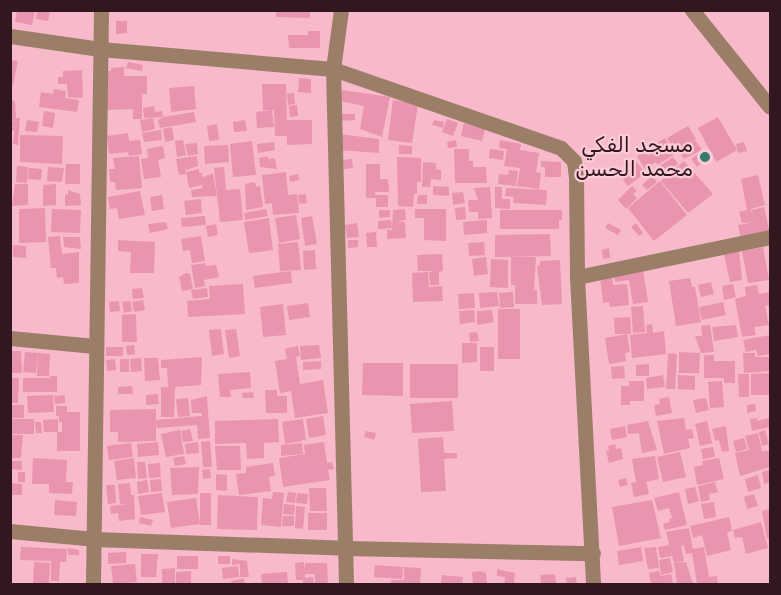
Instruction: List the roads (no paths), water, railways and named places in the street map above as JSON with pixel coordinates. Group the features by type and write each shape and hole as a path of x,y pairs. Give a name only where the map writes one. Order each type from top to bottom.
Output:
{"street":[{"path":"93,585 101,10"},
{"path":"341,10 333,69 346,585"},
{"path":"692,10 771,107"},
{"path":"10,36 100,49 333,69 561,148 574,161 575,169 577,277 594,585"},
{"path":"577,277 771,237"},
{"path":"10,338 95,346"},
{"path":"10,531 94,539 346,548 593,553"}],"place":[{"name":"مسجد الفكي محمد الحسن","path":"705,157"}]}
